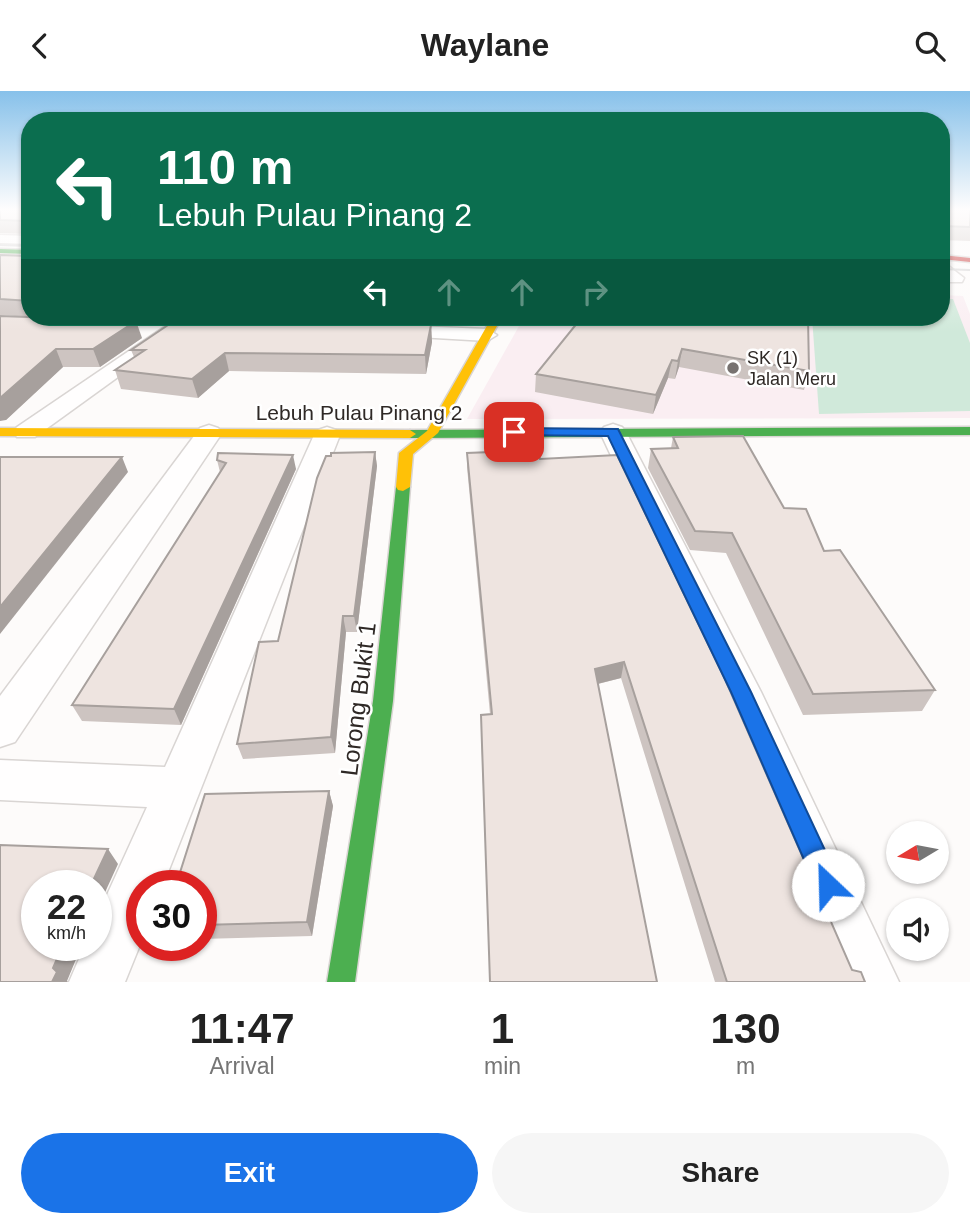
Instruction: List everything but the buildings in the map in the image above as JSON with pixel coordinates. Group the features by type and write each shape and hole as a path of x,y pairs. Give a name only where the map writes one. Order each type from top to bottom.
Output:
{"main road":[{"path":"0,251 21,252"},
{"path":"432,433 492,326"},
{"name":"Lebuh Pulau Pinang 2","path":"0,432 327,435 970,431"},
{"name":"Lorong Bukit 1","path":"341,982 383,701 406,453 432,433"}],"street":[{"path":"0,260 21,261"},
{"path":"132,330 177,326"},
{"path":"26,432 186,326"},
{"path":"366,331 487,335"},
{"path":"613,432 741,692 872,982"},
{"path":"0,729 209,433"},
{"path":"97,982 327,435"},
{"path":"0,780 178,788"}],"shaded area":[{"name":"SK (1) Jalan Meru","path":"950,295 963,296 970,314 970,418 467,419 519,326 950,326"}],"green space":[{"path":"950,299 953,299 970,343 970,411 819,414 813,326 950,326"}],"tram line":[{"path":"950,269 970,270"}],"traffic: fast":[{"path":"0,251 21,252"},
{"path":"410,434 970,431"},
{"path":"341,982 383,701 403,487"}],"traffic: slow":[{"path":"403,487 406,453 432,433 492,326"},
{"path":"0,432 410,434"}],"traffic: jam":[{"path":"950,258 970,260"}],"place":[{"name":"SK (1) Jalan Meru","path":"733,368"}],"route":[{"path":"514,432 613,432 741,692 828,885"}]}
